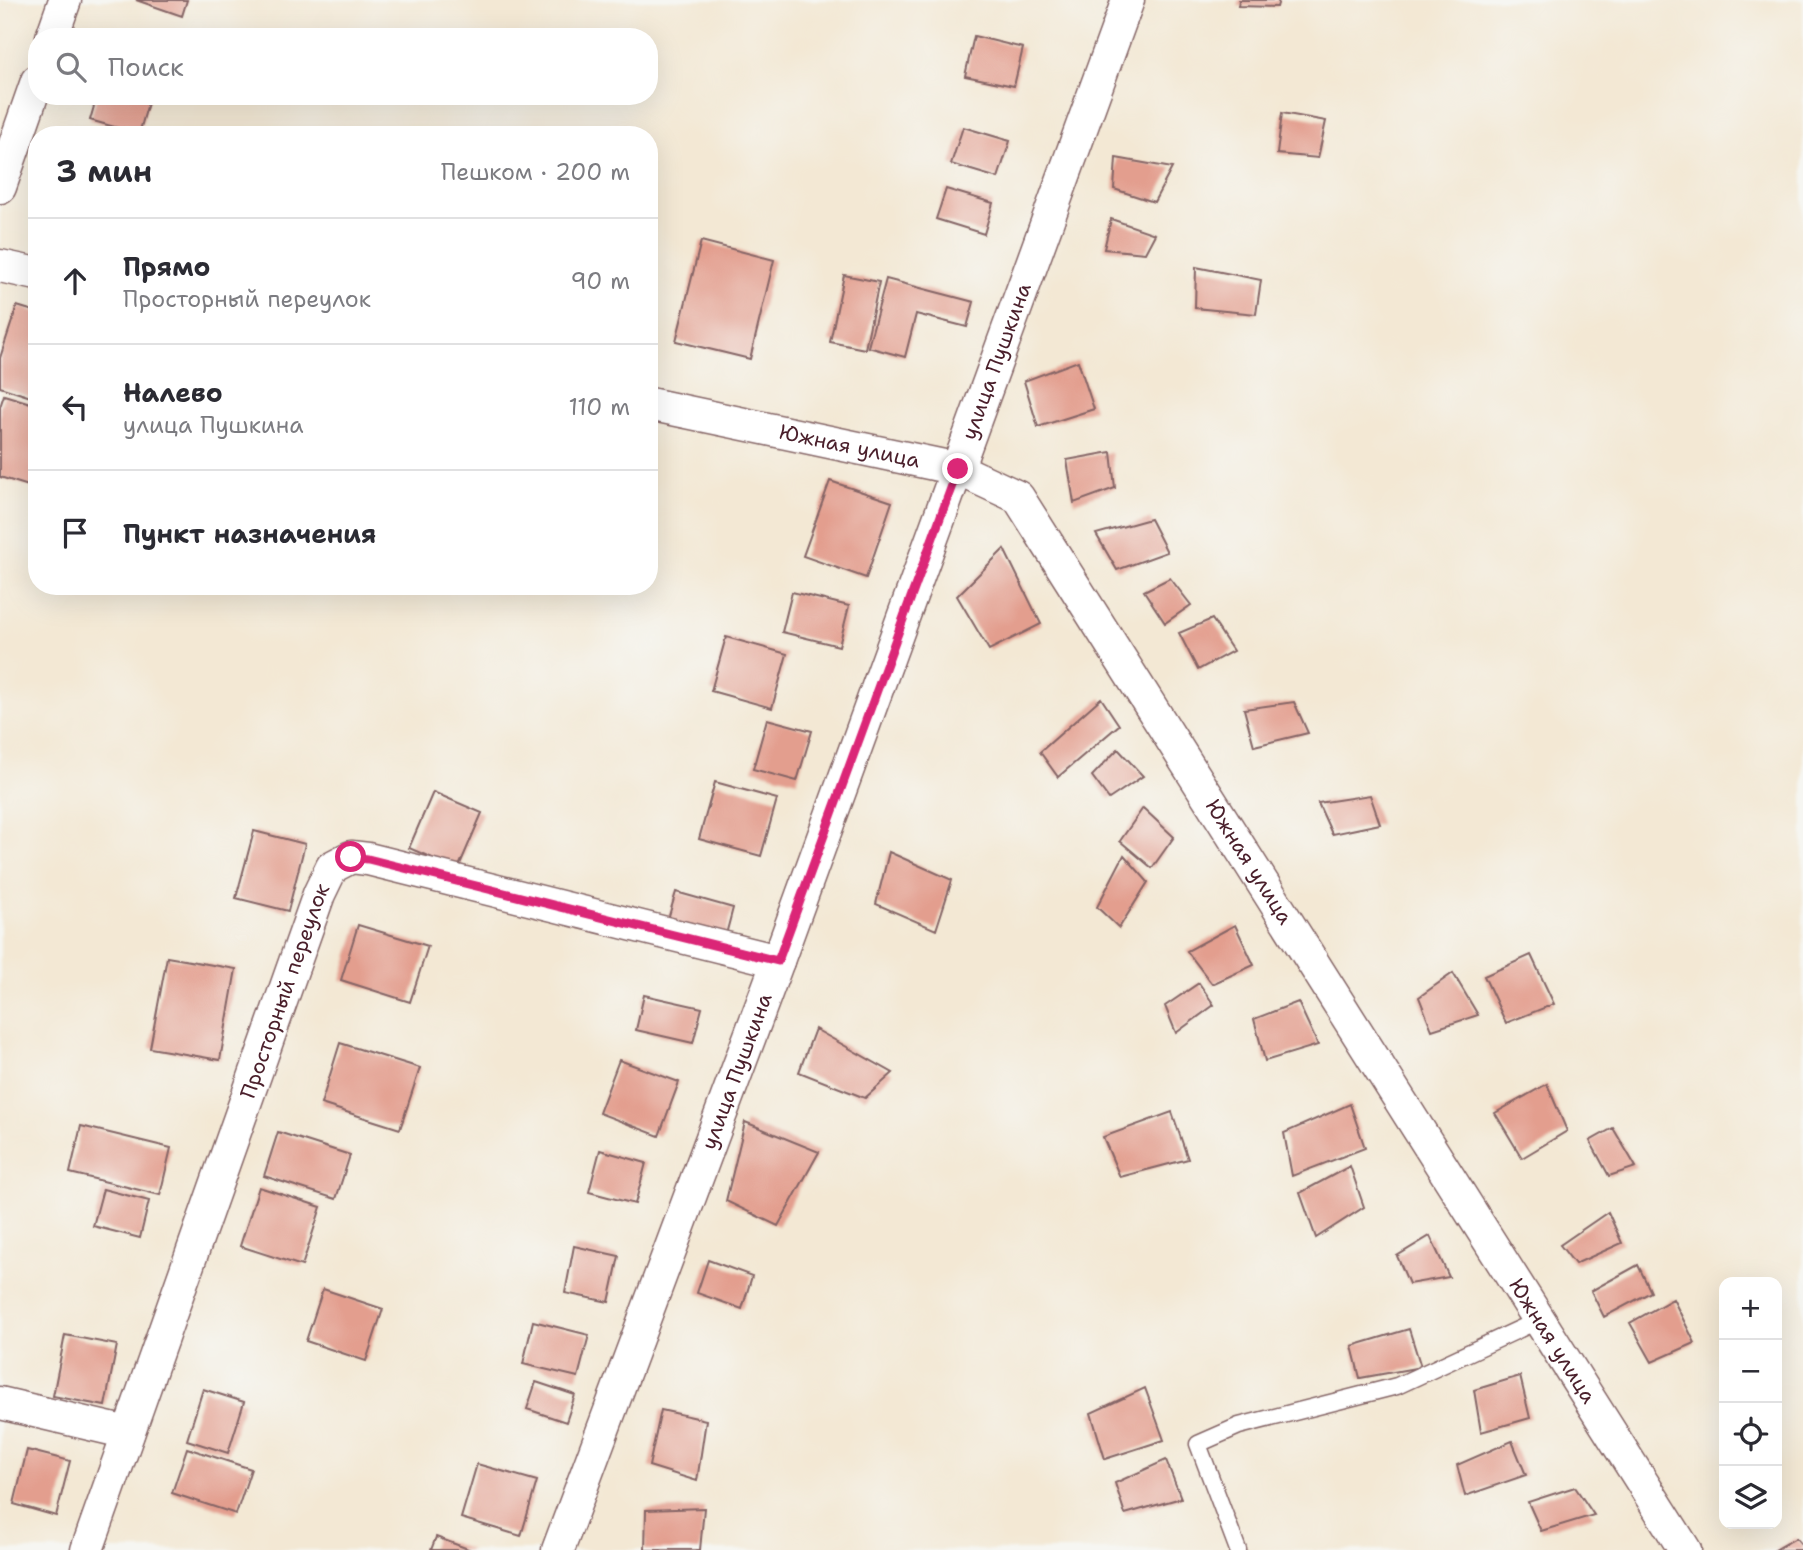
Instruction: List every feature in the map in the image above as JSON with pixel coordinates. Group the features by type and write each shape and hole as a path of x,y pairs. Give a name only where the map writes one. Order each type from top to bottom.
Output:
{"street":[{"path":"55,28 65,0"},
{"name":"улица Пушкина","path":"558,1550 778,961 1128,0"},
{"path":"0,187 29,105"},
{"path":"0,266 28,272"},
{"name":"Южная улица","path":"658,406 958,469 1018,497 1685,1550"},
{"name":"Просторный переулок","path":"87,1550 319,894 332,867 351,857 368,859 778,961"},
{"path":"0,1403 128,1433"}],"lane":[{"path":"1238,1550 1198,1444 1239,1426 1397,1387 1539,1320"}],"building":[{"path":"136,0 187,0 182,16"},
{"path":"1239,0 1279,0 1277,7 1238,6"},
{"path":"974,36 1023,48 1014,86 965,76"},
{"path":"94,105 147,105 141,126 111,126 90,120"},
{"path":"1282,113 1326,121 1318,158 1277,154"},
{"path":"963,127 1010,141 998,178 951,164"},
{"path":"1116,158 1172,168 1154,202 1114,189"},
{"path":"946,189 993,203 984,234 936,219"},
{"path":"1111,219 1155,234 1145,253 1104,249"},
{"path":"701,241 774,260 750,359 676,341"},
{"path":"1196,267 1261,280 1256,314 1195,308"},
{"path":"844,275 879,282 865,349 830,342"},
{"path":"886,279 974,302 967,327 916,314 905,357 868,347"},
{"path":"17,306 28,309 28,396 0,387 0,358"},
{"path":"1078,361 1094,409 1038,427 1024,381"},
{"path":"4,395 28,402 28,486 0,477 0,407"},
{"path":"1111,452 1115,488 1074,503 1067,460"},
{"path":"830,481 892,502 866,578 803,556"},
{"path":"1150,519 1167,552 1117,570 1096,534"},
{"path":"1004,549 1041,624 989,650 957,596"},
{"path":"1170,578 1191,605 1165,623 1144,591"},
{"path":"792,592 849,606 839,646 782,632"},
{"path":"1212,619 1233,651 1198,670 1179,633"},
{"path":"726,637 787,654 772,708 711,691"},
{"path":"1101,698 1119,725 1058,777 1040,752"},
{"path":"1294,702 1308,733 1254,746 1244,709"},
{"path":"767,719 812,731 797,781 753,769"},
{"path":"1118,749 1143,776 1109,799 1092,776"},
{"path":"715,782 777,799 761,856 699,839"},
{"path":"433,792 482,813 458,869 409,848"},
{"path":"1370,795 1380,824 1332,834 1318,803"},
{"path":"1143,808 1174,837 1152,868 1120,841"},
{"path":"254,831 305,844 288,911 236,898"},
{"path":"889,852 952,880 936,930 876,904"},
{"path":"1124,855 1148,882 1119,928 1097,907"},
{"path":"676,892 733,908 724,942 666,926"},
{"path":"358,925 428,946 410,1002 341,980"},
{"path":"1235,925 1254,965 1212,984 1187,951"},
{"path":"1531,955 1554,1004 1506,1023 1484,976"},
{"path":"167,957 236,969 220,1060 150,1048"},
{"path":"1453,973 1478,1015 1432,1030 1419,997"},
{"path":"1199,983 1214,1005 1176,1033 1165,1006"},
{"path":"644,995 702,1008 693,1043 636,1030"},
{"path":"1298,1002 1318,1045 1265,1061 1254,1019"},
{"path":"815,1029 893,1073 865,1098 799,1072"},
{"path":"340,1043 420,1068 400,1129 321,1104"},
{"path":"619,1060 679,1082 659,1136 599,1113"},
{"path":"1547,1084 1567,1131 1522,1158 1495,1113"},
{"path":"1350,1104 1365,1148 1292,1176 1284,1133"},
{"path":"1172,1112 1188,1159 1120,1177 1103,1137"},
{"path":"745,1122 819,1152 778,1226 726,1201"},
{"path":"81,1126 171,1148 160,1195 70,1173"},
{"path":"1613,1128 1636,1167 1609,1176 1590,1141"},
{"path":"278,1132 350,1155 336,1199 264,1176"},
{"path":"600,1150 646,1163 635,1204 589,1192"},
{"path":"1350,1166 1364,1207 1316,1238 1300,1193"},
{"path":"259,1187 321,1207 302,1266 240,1246"},
{"path":"103,1189 149,1201 140,1238 93,1226"},
{"path":"1608,1212 1622,1243 1575,1264 1560,1245"},
{"path":"1430,1236 1449,1277 1409,1284 1397,1256"},
{"path":"574,1246 619,1256 609,1302 565,1293"},
{"path":"708,1260 752,1276 742,1309 697,1293"},
{"path":"1638,1265 1651,1292 1604,1317 1591,1291"},
{"path":"323,1289 383,1309 366,1361 306,1341"},
{"path":"1673,1299 1695,1343 1652,1362 1630,1323"},
{"path":"533,1321 589,1335 578,1377 523,1364"},
{"path":"1409,1329 1421,1367 1360,1378 1352,1346"},
{"path":"65,1335 117,1345 105,1406 53,1396"},
{"path":"1520,1376 1530,1418 1481,1432 1474,1390"},
{"path":"536,1382 575,1395 566,1422 527,1409"},
{"path":"1145,1388 1164,1440 1105,1459 1091,1413"},
{"path":"203,1389 244,1402 228,1453 187,1440"},
{"path":"661,1410 706,1420 697,1481 649,1466"},
{"path":"1512,1441 1526,1475 1465,1496 1457,1465"},
{"path":"187,1448 251,1469 236,1514 172,1493"},
{"path":"27,1450 70,1461 56,1516 14,1504"},
{"path":"1166,1460 1181,1498 1125,1514 1115,1483"},
{"path":"477,1464 537,1481 521,1536 461,1518"},
{"path":"1575,1487 1594,1515 1541,1531 1528,1502"},
{"path":"704,1508 700,1550 645,1550 646,1510"},
{"path":"436,1537 471,1550 431,1550"},
{"path":"1796,1538 1803,1550 1775,1550"}],"route":[{"path":"351,857 778,961 958,469"}]}
